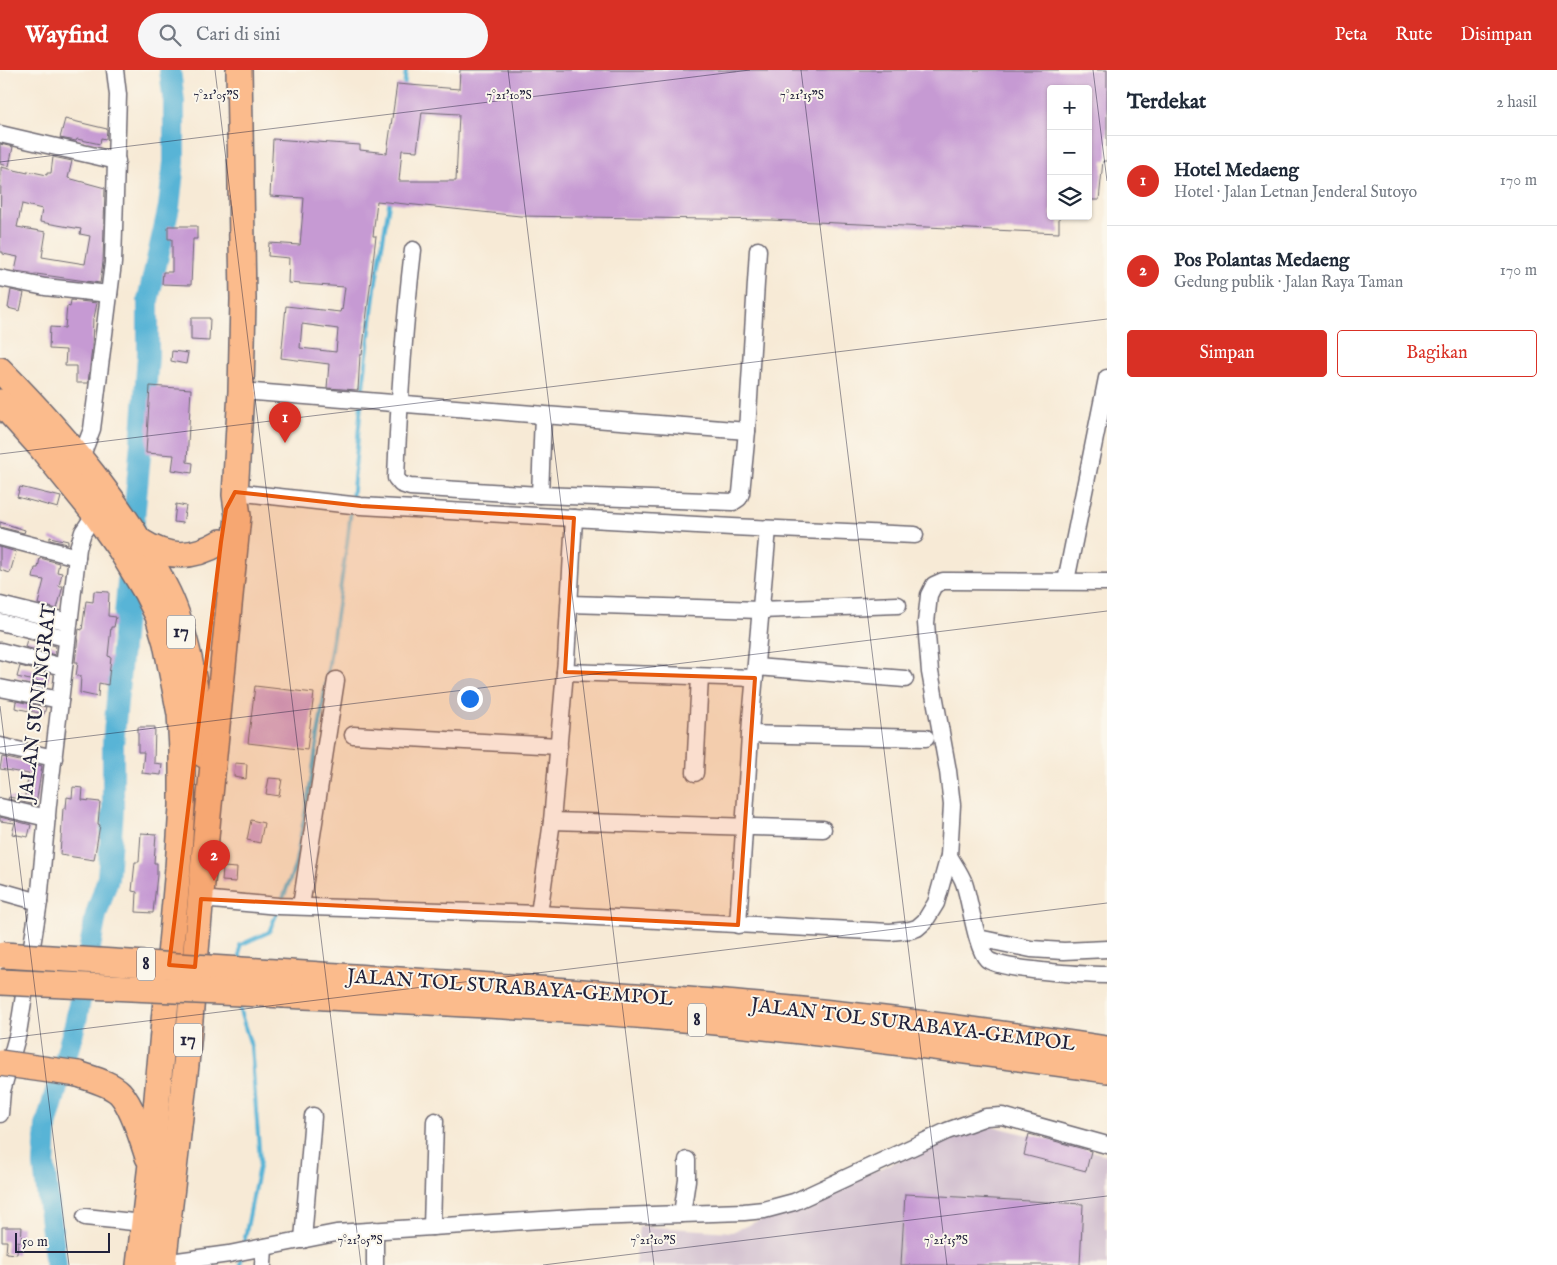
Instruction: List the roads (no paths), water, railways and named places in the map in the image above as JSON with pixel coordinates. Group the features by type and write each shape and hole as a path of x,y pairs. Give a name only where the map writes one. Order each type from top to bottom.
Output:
{"highway":[{"path":"208,815 238,516 235,493 241,391 243,299 240,70"},
{"name":"17","path":"0,370 88,466 138,538 168,593 178,659 182,749 182,806 151,1164 139,1265"},
{"name":"17","path":"0,402 39,445 95,514 146,592 158,616 166,643 178,659 201,730 208,815 186,1065 163,1264"},
{"path":"178,868 184,859 186,847 226,509 235,493"},
{"path":"138,538 162,552 186,555 199,553 221,542"},
{"name":"JALAN TOL SURABAYA–GEMPOL","path":"2,954 500,1005 714,1022 928,1045 1107,1070"},
{"name":"JALAN TOL SURABAYA–GEMPOL","path":"0,982 522,987 761,1006 999,1033 1107,1049"},
{"path":"0,1063 78,1074 102,1082 120,1093 132,1113 151,1164"}],"street":[{"path":"88,466 113,263 118,95 115,70"},
{"path":"0,134 117,161"},
{"path":"413,250 405,315 399,404 396,478 401,484 410,487 540,495 733,502 737,500 741,493 747,431 758,250"},
{"path":"0,278 45,287 109,294"},
{"path":"1066,581 1107,378"},
{"path":"241,391 747,431"},
{"path":"540,495 543,415"},
{"path":"235,493 361,506 915,535"},
{"name":"JALAN SUNINGRAT","path":"0,1114 1,1090 18,1033 39,902 77,557 83,532 95,514"},
{"path":"539,914 552,821 559,746 570,604 574,518"},
{"path":"738,925 750,734 768,528"},
{"path":"0,537 77,557"},
{"path":"202,899 290,906 539,914 890,932 917,928 925,921 936,903 949,856 952,805 948,771 930,672 926,623 929,595 934,585 943,581 1107,582"},
{"path":"570,604 760,610 898,605"},
{"path":"0,605 68,630"},
{"path":"0,622 68,630"},
{"path":"0,651 64,667"},
{"path":"565,672 700,677 756,673 905,679"},
{"path":"695,773 700,677"},
{"path":"290,906 336,680"},
{"path":"0,688 60,700"},
{"path":"750,734 926,738"},
{"path":"352,735 559,746"},
{"path":"0,746 54,758"},
{"path":"0,807 47,818"},
{"path":"552,821 744,825 823,829"},
{"path":"949,856 964,882 978,938 986,959 992,963 1054,973 1107,975"},
{"path":"0,891 39,902"},
{"path":"978,938 1031,949 1064,951 1107,949"},
{"path":"303,1240 314,1116"},
{"path":"163,1264 229,1254 336,1233 590,1217 744,1212 779,1207 794,1202 948,1130 986,1117 1002,1116 1107,1145"},
{"path":"432,1227 435,1121"},
{"path":"682,1214 687,1180 687,1160"},
{"path":"85,1217 143,1223"},
{"path":"375,1230 375,1265"},
{"path":"259,1248 264,1265"}],"waterway":[{"path":"56,1265 44,1165 46,1126 76,1021 96,915 108,878 113,809 113,744 143,422 148,356 148,300 169,207 174,162 174,102 170,70"},
{"path":"404,89 406,70"},
{"path":"362,396 375,288 390,198"},
{"path":"352,500 361,405"},
{"path":"282,901 295,866 311,782 351,510"},
{"path":"240,962 240,945 269,932 278,910"},
{"path":"239,1001 239,1008 251,1046 260,1161 243,1248"},
{"path":"240,1265 242,1255"}],"place":[{"name":"Hotel Medaeng","path":"285,443"},
{"name":"Pos Polantas Medaeng","path":"214,881"}]}
